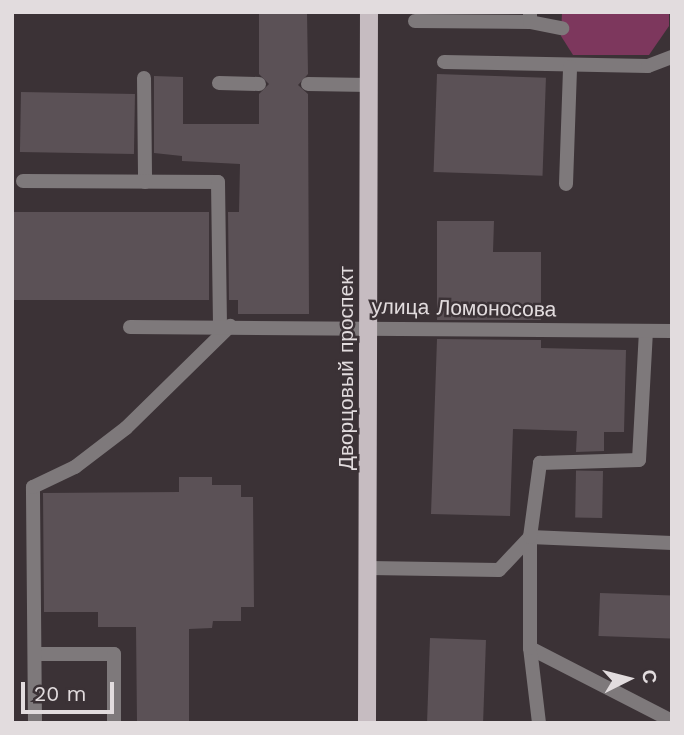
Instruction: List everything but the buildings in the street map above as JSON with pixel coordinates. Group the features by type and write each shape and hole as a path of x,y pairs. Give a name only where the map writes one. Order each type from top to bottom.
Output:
{"main road":[{"name":"Дворцовый проспект","path":"366,723 369,568 369,12"}],"street":[{"path":"415,21 530,17 562,28"},
{"path":"444,62 548,61 570,67 648,66 672,57"},
{"path":"566,184 570,67"},
{"path":"144,78 145,182"},
{"path":"219,83 259,84"},
{"path":"308,84 369,85"},
{"path":"23,181 218,182 225,326 127,428 75,467 33,487 35,723"},
{"name":"улица Ломоносова","path":"130,327 672,331"},
{"path":"539,723 530,648 530,537 540,463 639,460 646,331"},
{"path":"369,568 499,570 530,537 672,543"},
{"path":"530,648 672,721"},
{"path":"35,654 114,654 114,723"}],"shaded area":[{"path":"562,12 669,12 669,26 649,55 573,55 561,36"}]}
